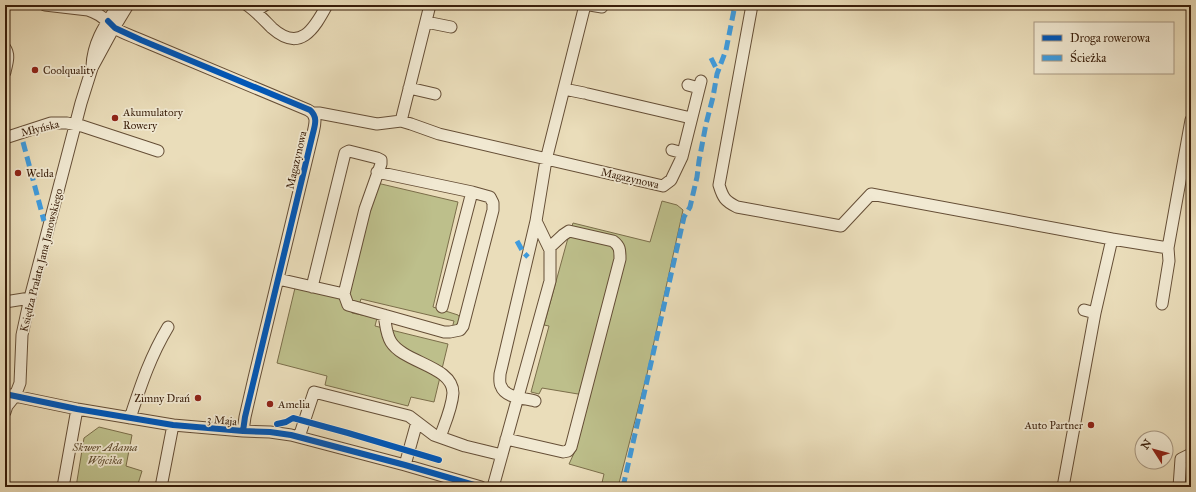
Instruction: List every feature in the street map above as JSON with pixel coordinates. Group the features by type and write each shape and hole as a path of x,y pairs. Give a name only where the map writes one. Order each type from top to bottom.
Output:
{"street":[{"path":"45,5 88,10 95,8"},
{"path":"111,24 118,5"},
{"path":"111,24 128,5"},
{"path":"256,7 273,29 292,39 300,38 312,30 327,5"},
{"path":"401,121 430,5"},
{"path":"535,401 510,395 500,386 500,374 536,221 546,160 585,5"},
{"path":"590,5 602,7"},
{"path":"752,5 719,185 722,196 727,202 737,207 841,226 871,194 1168,248"},
{"name":"Magazynowa","path":"95,8 111,24 141,40 310,110 315,118 313,133 249,397 243,431"},
{"path":"426,22 451,27"},
{"name":"Księdza Prałata Jana Janowskiego","path":"5,412 10,395 20,382 22,335 30,298 75,124 92,68 111,24"},
{"path":"5,48 8,52 8,61 5,72"},
{"path":"672,150 683,153 700,84 688,85"},
{"path":"409,88 435,94"},
{"path":"564,89 691,118"},
{"name":"Magazynowa","path":"313,113 377,124 401,121 439,134 546,160 620,175 661,186 667,185 671,180 677,170 683,153"},
{"path":"1162,304 1169,261 1168,248 1191,120"},
{"name":"Młyńska","path":"5,138 58,122 75,124 158,151"},
{"path":"312,286 345,153 349,151 377,158 381,160 381,164 377,172 364,209 344,294 348,305 444,332 455,332 460,330 463,326 493,210 493,203 490,197 377,172"},
{"path":"442,307 472,192"},
{"path":"493,487 550,281 549,248 536,221"},
{"path":"506,439 563,452 570,450 620,259 620,249 613,241 569,231 563,234 549,248"},
{"path":"1063,487 1090,311 1112,239"},
{"path":"278,279 344,294"},
{"path":"5,302 30,298"},
{"path":"384,315 386,331 392,343 402,353 437,370 448,380 453,391 450,408 440,437"},
{"path":"130,418 148,364 168,327"},
{"path":"299,437 314,392 409,416 434,435 502,455"},
{"name":"3 Maja","path":"10,395 77,409 173,425 270,432 299,437 405,465 467,485 481,487"},
{"path":"64,487 77,409"},
{"path":"405,465 417,422"},
{"path":"161,487 173,425"},
{"path":"1179,487 1182,459 1191,454"}],"green space":[{"path":"377,183 458,202 433,307 458,315 461,319 460,324 452,328 454,321 361,299 359,305 352,301 349,292"},
{"path":"662,201 677,205 683,210 647,374 618,487 601,487 604,474 569,464 576,449 590,396 542,388 539,394 531,392 549,326 544,325 573,223 650,242"},
{"path":"295,288 338,298 352,313 377,318 375,326 448,344 434,402 411,397 408,406 325,385 327,376 277,363"},
{"name":"Skwer Adama Wójcika","path":"99,427 132,435 126,466 142,471 137,487 76,487 84,438"}],"marked path":[{"path":"623,487 684,217 690,207 697,177 706,124 717,74 726,50 735,5"},
{"path":"711,58 718,72"},
{"path":"23,142 44,221"},
{"path":"517,241 523,252 528,257"}],"cycle path":[{"path":"108,21 115,28 141,40 310,110 315,118 243,431"},
{"path":"5,394 77,409 173,425 270,432 291,435 481,487"},
{"path":"277,424 286,422 293,418 439,460"}],"place":[{"name":"Coolquality","path":"35,70"},
{"name":"Akumulatory Rowery","path":"115,118"},
{"name":"Welda","path":"18,173"},
{"name":"Zimny Drań","path":"198,398"},
{"name":"Amelia","path":"270,404"},
{"name":"Auto Partner","path":"1091,425"}]}
